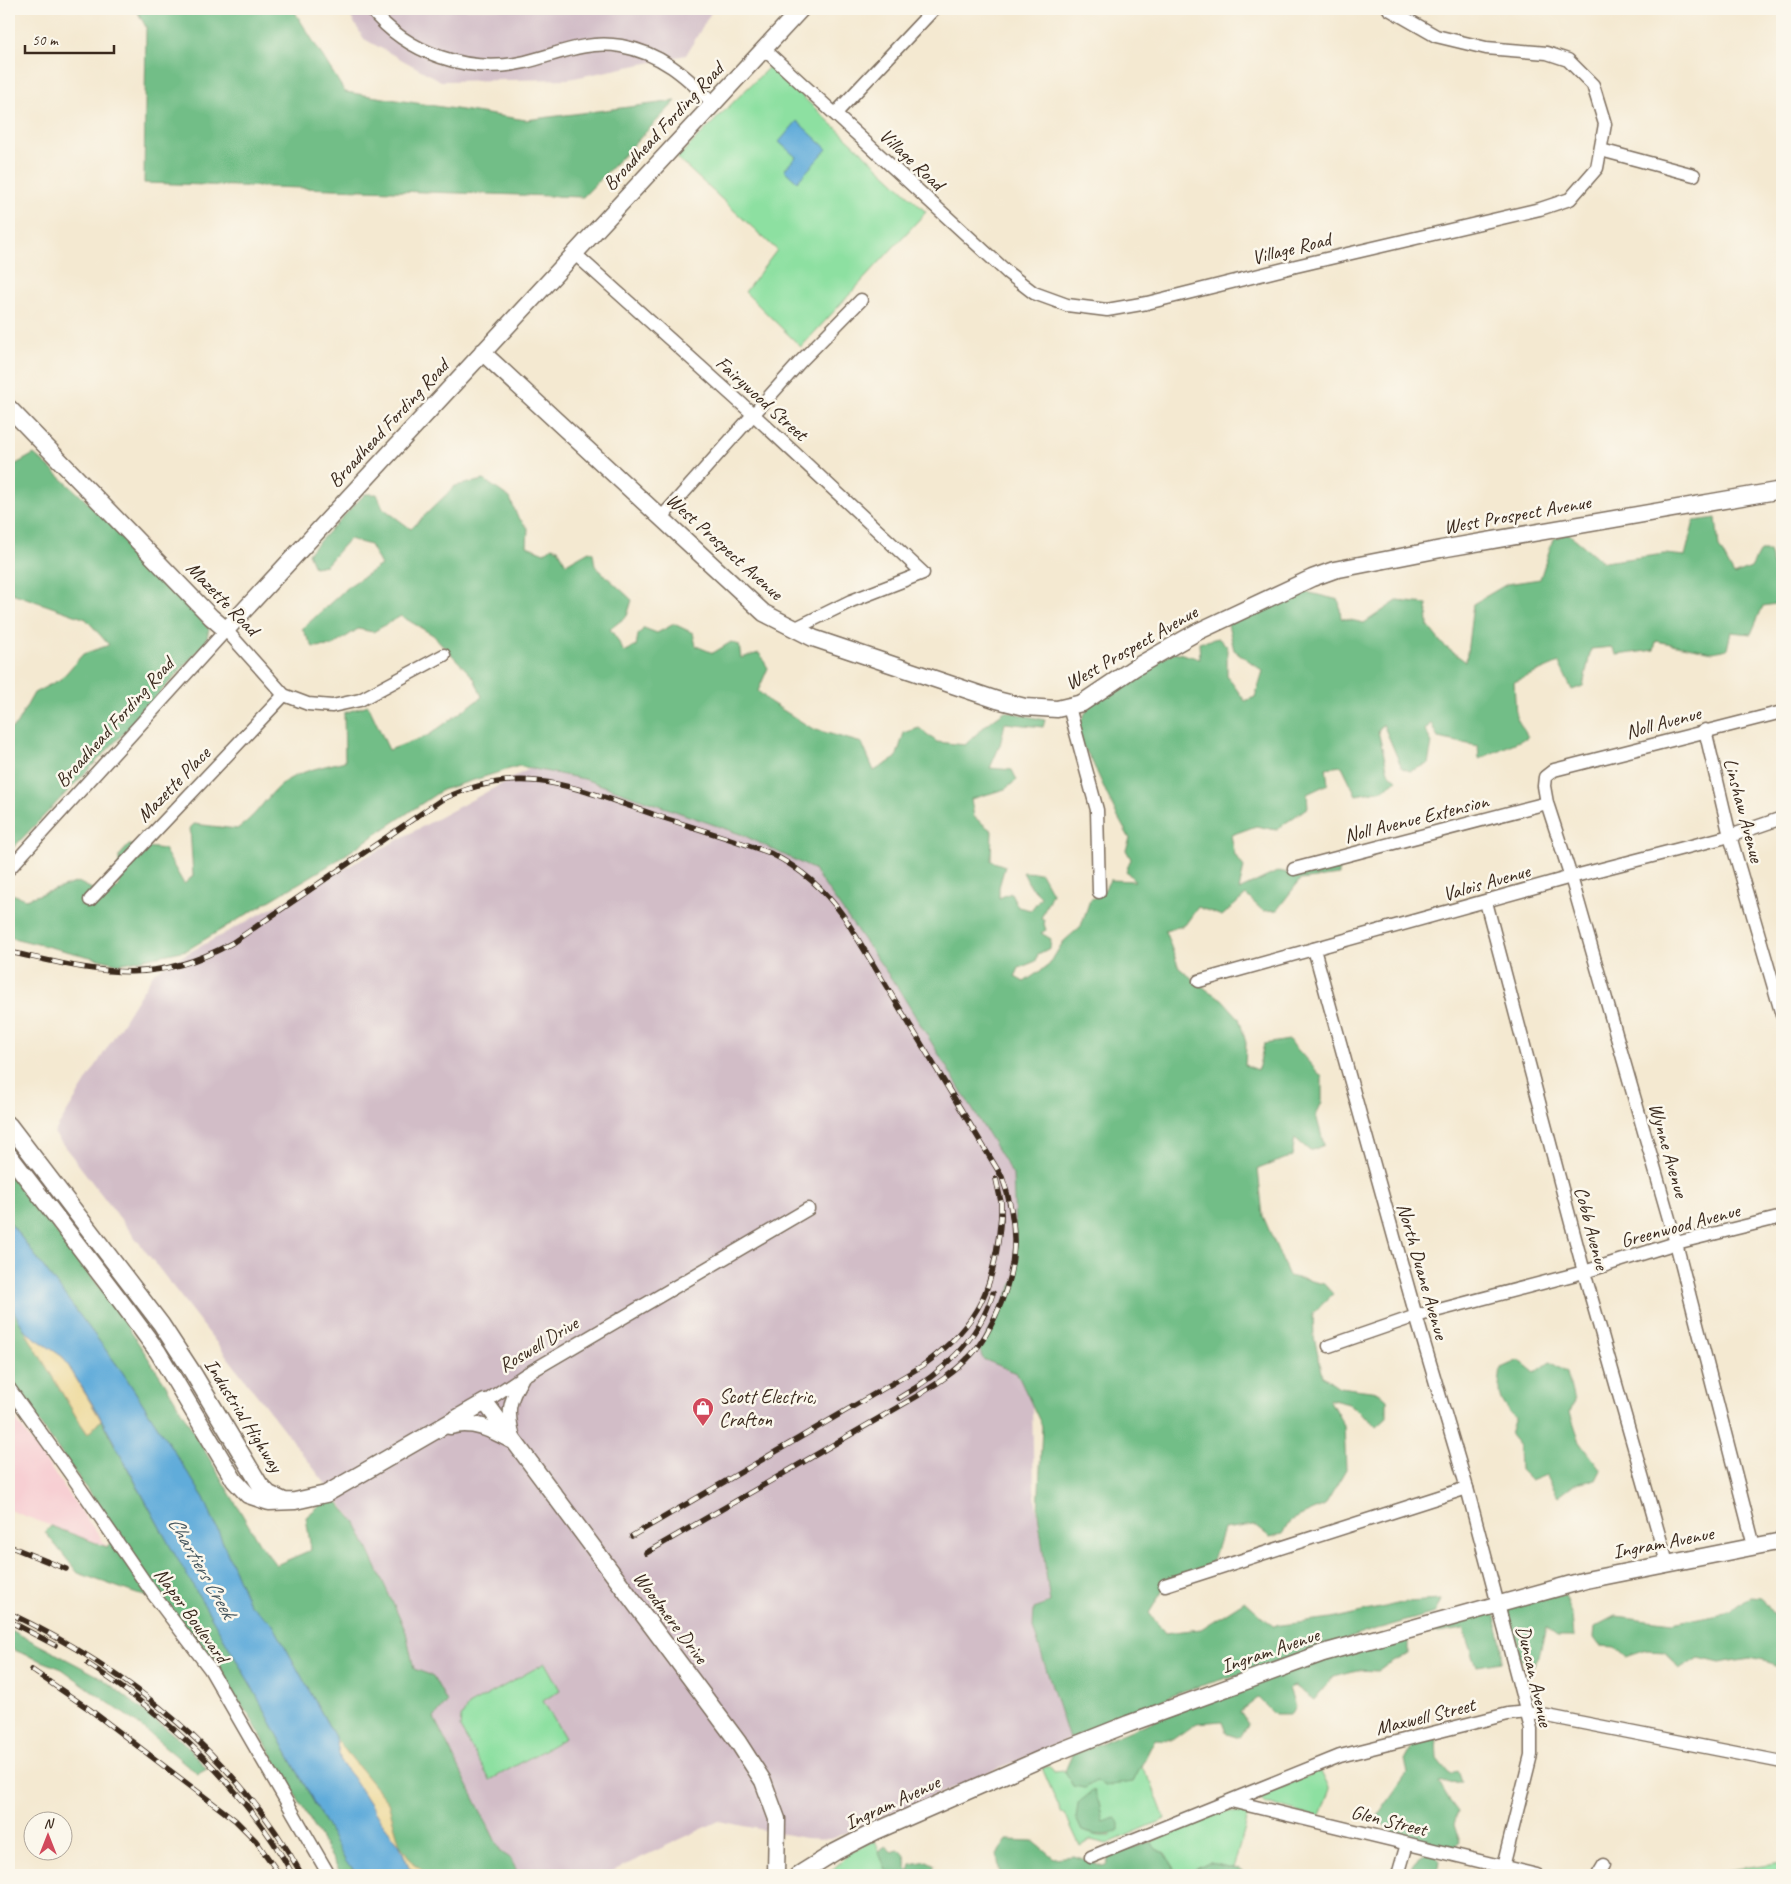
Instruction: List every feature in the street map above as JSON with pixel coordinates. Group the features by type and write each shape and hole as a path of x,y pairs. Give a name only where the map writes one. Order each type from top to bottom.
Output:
{"street":[{"path":"371,9 400,37 414,46 445,58 477,65 522,63 562,50 592,44 608,44 634,49 661,60 678,70 713,104"},
{"name":"Broadhead Fording Road","path":"9,869 482,352 802,9"},
{"path":"835,114 934,9"},
{"name":"Village Road","path":"764,49 1008,273 1034,293 1067,306 1107,310 1146,303 1540,209 1570,199 1597,168 1601,150 1605,124 1593,85 1568,60 1547,53 1486,48 1436,36 1389,9"},
{"path":"1601,150 1694,175"},
{"name":"Fairywood Street","path":"574,253 924,573 851,601 794,629"},
{"path":"661,518 754,416 800,362 861,300"},
{"name":"West Prospect Avenue","path":"482,352 764,614 794,629 878,660 997,700 1041,709 1069,708 1082,703 1134,668 1197,632 1312,578 1334,570 1440,549 1782,490"},
{"name":"Mazette Road","path":"9,408 210,617 226,630 284,695 308,704 332,706 360,700 444,654"},
{"name":"Mazette Place","path":"90,900 284,695"},
{"path":"1069,708 1097,810 1099,892"},
{"name":"Noll Avenue","path":"1554,770 1704,730 1782,712"},
{"name":"Linshaw Avenue","path":"1704,730 1730,836 1782,1015"},
{"name":"Wynne Avenue","path":"1554,770 1545,777 1544,786 1547,803 1571,877 1676,1243 1754,1546"},
{"name":"Noll Avenue Extension","path":"1294,869 1547,803"},
{"name":"Valois Avenue","path":"1200,981 1571,877 1730,836 1782,818"},
{"name":"Cobb Avenue","path":"1486,902 1584,1272 1667,1563"},
{"name":"North Duane Avenue","path":"1314,949 1498,1603"},
{"name":"Industrial Highway","path":"9,1125 166,1331 194,1373 260,1485 269,1494 284,1501"},
{"name":"Industrial Highway","path":"9,1155 158,1352 240,1488 255,1499 269,1502 284,1501"},
{"name":"Roswell Drive","path":"284,1501 302,1500 326,1494 485,1402 525,1375 808,1209"},
{"name":"Greenwood Avenue","path":"1329,1346 1416,1316 1584,1272 1676,1243 1782,1217"},
{"path":"515,1442 509,1418 509,1407 512,1396 525,1375"},
{"name":"Napor Boulevard","path":"9,1388 153,1594 210,1669 329,1875"},
{"name":"Woodmere Drive","path":"485,1402 738,1742 763,1781 777,1820 776,1875"},
{"path":"436,1430 456,1425 473,1424 488,1428 515,1442"},
{"path":"1165,1585 1467,1488"},
{"name":"Ingram Avenue","path":"798,1875 835,1852 898,1821 1128,1724 1323,1653 1586,1580 1782,1541"},
{"name":"Duncan Avenue","path":"1498,1603 1531,1729 1531,1755 1502,1871"},
{"name":"Maxwell Street","path":"1092,1857 1340,1756 1508,1714 1526,1712 1782,1762"},
{"name":"Glen Street","path":"1232,1801 1407,1844 1502,1871 1537,1875"},
{"path":"1398,1875 1407,1844"}],"shaded area":[{"path":"346,9 713,9 686,55 569,79 441,81 364,39"},
{"path":"540,763 813,837 1026,1159 1034,1489 1050,1603 1033,1628 1069,1739 831,1839 805,1838 719,1821 604,1875 519,1875 510,1858 501,1852 433,1718 447,1702 433,1676 414,1669 406,1632 356,1523 54,1133 155,971"},
{"path":"9,1410 107,1547 9,1510"}],"green space":[{"path":"136,9 293,9 345,92 526,120 676,101 583,197 144,183 146,27"},
{"path":"770,66 926,212 801,347 745,292 777,250 677,158"},
{"path":"34,454 125,538 209,629 206,642 117,740 9,852 9,730 16,725 34,693 61,679 83,654 109,645 86,619 9,592 9,468"},
{"path":"484,480 510,498 517,516 528,528 527,546 544,553 552,547 558,549 566,564 589,551 593,553 595,566 632,600 627,616 610,629 624,652 636,646 638,635 644,628 657,633 674,624 693,633 696,646 713,653 731,642 739,645 741,658 759,653 768,668 758,691 770,702 813,729 862,743 874,771 896,758 904,733 919,728 937,742 965,745 988,723 1005,711 1045,720 1043,727 1005,723 1000,745 990,768 1012,770 1017,780 1005,789 971,799 974,817 992,831 991,861 1005,866 999,887 999,898 1011,893 1018,907 1031,910 1041,897 1030,886 1023,872 1041,873 1052,893 1041,918 1045,920 1046,930 1041,933 1051,939 1050,948 1038,954 1036,961 1019,968 1015,977 1024,982 1049,965 1063,942 1081,926 1090,900 1103,892 1110,880 1135,881 1126,871 1131,859 1126,850 1130,839 1116,814 1091,759 1084,748 1071,740 1096,695 1175,652 1200,659 1199,643 1218,638 1227,646 1227,676 1245,701 1255,697 1263,671 1234,650 1228,624 1306,592 1339,600 1341,618 1364,623 1397,601 1427,604 1428,626 1443,645 1466,662 1473,604 1507,584 1540,579 1553,539 1568,533 1603,562 1665,554 1685,556 1694,521 1716,518 1719,547 1734,575 1751,568 1760,551 1769,551 1776,575 1782,573 1782,603 1763,606 1751,634 1731,632 1727,649 1713,652 1656,641 1654,650 1617,655 1612,647 1591,649 1583,686 1572,690 1559,663 1514,682 1516,717 1528,737 1479,759 1478,746 1438,738 1431,723 1425,730 1432,743 1428,764 1410,771 1402,768 1383,724 1378,731 1388,772 1397,780 1383,790 1356,795 1342,766 1326,768 1328,784 1307,794 1308,807 1276,830 1256,826 1231,835 1235,855 1244,867 1239,890 1279,871 1292,874 1332,864 1339,866 1339,875 1300,880 1277,910 1263,911 1246,895 1222,916 1198,907 1185,925 1165,931 1179,968 1222,999 1239,1018 1246,1043 1245,1065 1258,1070 1264,1044 1289,1040 1322,1077 1322,1102 1316,1115 1324,1145 1310,1151 1295,1138 1292,1156 1258,1169 1263,1216 1289,1276 1324,1284 1333,1294 1313,1313 1314,1337 1323,1376 1339,1387 1379,1392 1387,1399 1387,1417 1377,1426 1349,1404 1329,1399 1344,1426 1346,1469 1325,1505 1291,1520 1282,1534 1270,1537 1254,1525 1223,1529 1211,1566 1163,1590 1149,1613 1165,1633 1201,1629 1245,1601 1273,1626 1331,1619 1406,1602 1441,1600 1435,1613 1377,1629 1183,1691 1069,1739 1033,1628 1034,1609 1050,1603 1038,1513 1042,1426 1017,1373 983,1359 980,1350 1017,1276 1013,1175 898,988 813,869 743,835 584,779 519,766 442,790 333,863 187,950 119,964 9,937 9,893 26,899 78,882 108,897 119,886 119,856 129,845 164,849 184,884 193,876 190,828 194,824 237,829 284,782 310,770 345,761 344,713 368,705 389,750 429,735 482,697 474,678 433,635 401,616 373,632 358,629 332,646 313,647 302,629 349,586 381,565 370,545 349,539 326,565 314,567 308,553 365,494 377,494 383,508 411,529 455,486"},
{"path":"9,1172 110,1300 166,1385 259,1543 276,1565 311,1550 306,1517 332,1495 356,1523 406,1632 414,1669 433,1676 447,1702 434,1718 501,1852 510,1858 519,1875 426,1875 413,1863 399,1844 388,1803 336,1739 272,1623 249,1604 204,1498 123,1373 9,1221"},
{"path":"9,1303 88,1434 101,1420 170,1546 252,1687 346,1862 360,1875 342,1875 250,1717 165,1600 137,1594 78,1573 45,1532 51,1526 107,1547 118,1533 9,1380"},
{"path":"1519,1360 1535,1373 1550,1362 1567,1373 1574,1401 1570,1412 1580,1442 1601,1470 1596,1480 1574,1484 1558,1496 1546,1475 1531,1481 1520,1470 1519,1446 1510,1435 1515,1418 1501,1401 1499,1390 1501,1368"},
{"path":"1564,1595 1572,1616 1574,1636 1557,1636 1546,1628 1539,1656 1530,1671 1518,1655 1518,1644 1508,1623 1509,1608 1514,1604"},
{"path":"1750,1596 1762,1597 1774,1614 1782,1611 1782,1668 1768,1662 1750,1658 1719,1663 1698,1658 1679,1670 1666,1651 1647,1650 1626,1657 1615,1647 1600,1646 1594,1638 1595,1627 1616,1616 1672,1623 1730,1612"},
{"path":"1494,1614 1502,1643 1502,1662 1477,1666 1464,1629 1431,1634 1430,1628 1480,1615"},
{"path":"9,1629 102,1678 183,1742 207,1769 198,1774 138,1724 62,1669 9,1648"},
{"path":"1408,1633 1408,1654 1378,1671 1357,1670 1334,1676 1314,1700 1295,1686 1289,1688 1295,1706 1290,1715 1275,1715 1258,1698 1240,1712 1248,1724 1240,1738 1227,1734 1222,1721 1197,1723 1173,1740 1155,1739 1133,1782 1105,1786 1096,1781 1085,1788 1073,1786 1065,1771 1072,1755 1218,1694"},
{"path":"545,1663 560,1690 543,1701 565,1738 490,1780 460,1728 461,1718 468,1706"},
{"path":"1436,1739 1437,1759 1450,1775 1458,1771 1462,1782 1439,1783 1458,1812 1454,1824 1460,1842 1453,1850 1393,1837 1377,1816 1407,1773 1404,1761 1413,1744"},
{"path":"1050,1766 1054,1772 1065,1771 1073,1786 1096,1781 1133,1782 1141,1766 1151,1782 1165,1819 1107,1844 1091,1840 1080,1846 1065,1814 1062,1814 1042,1768","holes":["1099,1802 1103,1823 1111,1836 1099,1836 1082,1831 1076,1818"]},
{"path":"1320,1770 1330,1790 1319,1819 1266,1804 1261,1799 1262,1794 1281,1788"},
{"path":"1094,1790 1099,1802 1103,1822 1115,1818 1119,1821 1119,1830 1115,1833 1101,1835 1082,1831 1076,1818 1078,1803"},
{"path":"1222,1810 1249,1814 1233,1868 1209,1863 1184,1875 1179,1875 1165,1853 1157,1849 1151,1842"},
{"path":"875,1840 886,1870 895,1875 830,1875 833,1869 847,1856 845,1854"},
{"path":"1007,1840 1033,1841 1054,1858 1074,1856 1103,1866 1107,1864 1109,1855 1151,1842 1164,1853 1179,1875 1000,1875 997,1854"},
{"path":"885,1846 892,1852 898,1849 903,1853 906,1859 906,1868 909,1871 911,1864 927,1861 935,1865 932,1870 934,1874 895,1875 886,1870 879,1853"},
{"path":"1431,1853 1439,1861 1437,1875 1408,1875 1416,1860"},
{"path":"1782,1862 1782,1875 1696,1875"},
{"path":"1209,1863 1237,1869 1249,1875 1184,1875"}],"sand":[{"path":"25,1331 63,1357 101,1420 88,1434 77,1418"},
{"path":"336,1739 388,1803 400,1845 413,1863 426,1875 416,1875 409,1867 400,1846 341,1763"}],"water":[{"path":"797,121 827,149 797,182 784,170 796,157 779,142"},
{"name":"Chartiers Creek","path":"9,1221 123,1373 204,1498 249,1604 272,1623 336,1739 341,1763 399,1844 409,1867 416,1875 360,1875 346,1862 252,1687 170,1546 98,1413 63,1357 25,1331 9,1303"}],"railway":[{"path":"9,952 68,965 122,972 148,971 175,966 202,957 232,943 441,800 471,788 498,782 525,780 550,783 602,796 770,853 782,859 812,881 845,918 1002,1177 1008,1195 1014,1230 1014,1247 1008,1281 1003,1299 990,1328 972,1354 951,1373 919,1395 646,1553"},
{"path":"996,1179 1001,1202 1001,1221"},
{"path":"632,1536 922,1366 942,1350 958,1335 981,1301 989,1282 994,1262 1001,1215"},
{"path":"899,1398 930,1378 968,1341 978,1326 993,1293"},
{"path":"9,1546 66,1569"},
{"path":"9,1613 96,1661 176,1721 212,1755 246,1792 276,1832 302,1875"},
{"path":"9,1621 55,1645"},
{"path":"88,1664 148,1707 203,1757 253,1813 293,1875"},
{"path":"32,1670 89,1709 235,1820 256,1841 280,1875"}],"place":[{"name":"Scott Electric, Crafton","path":"703,1427"}]}
